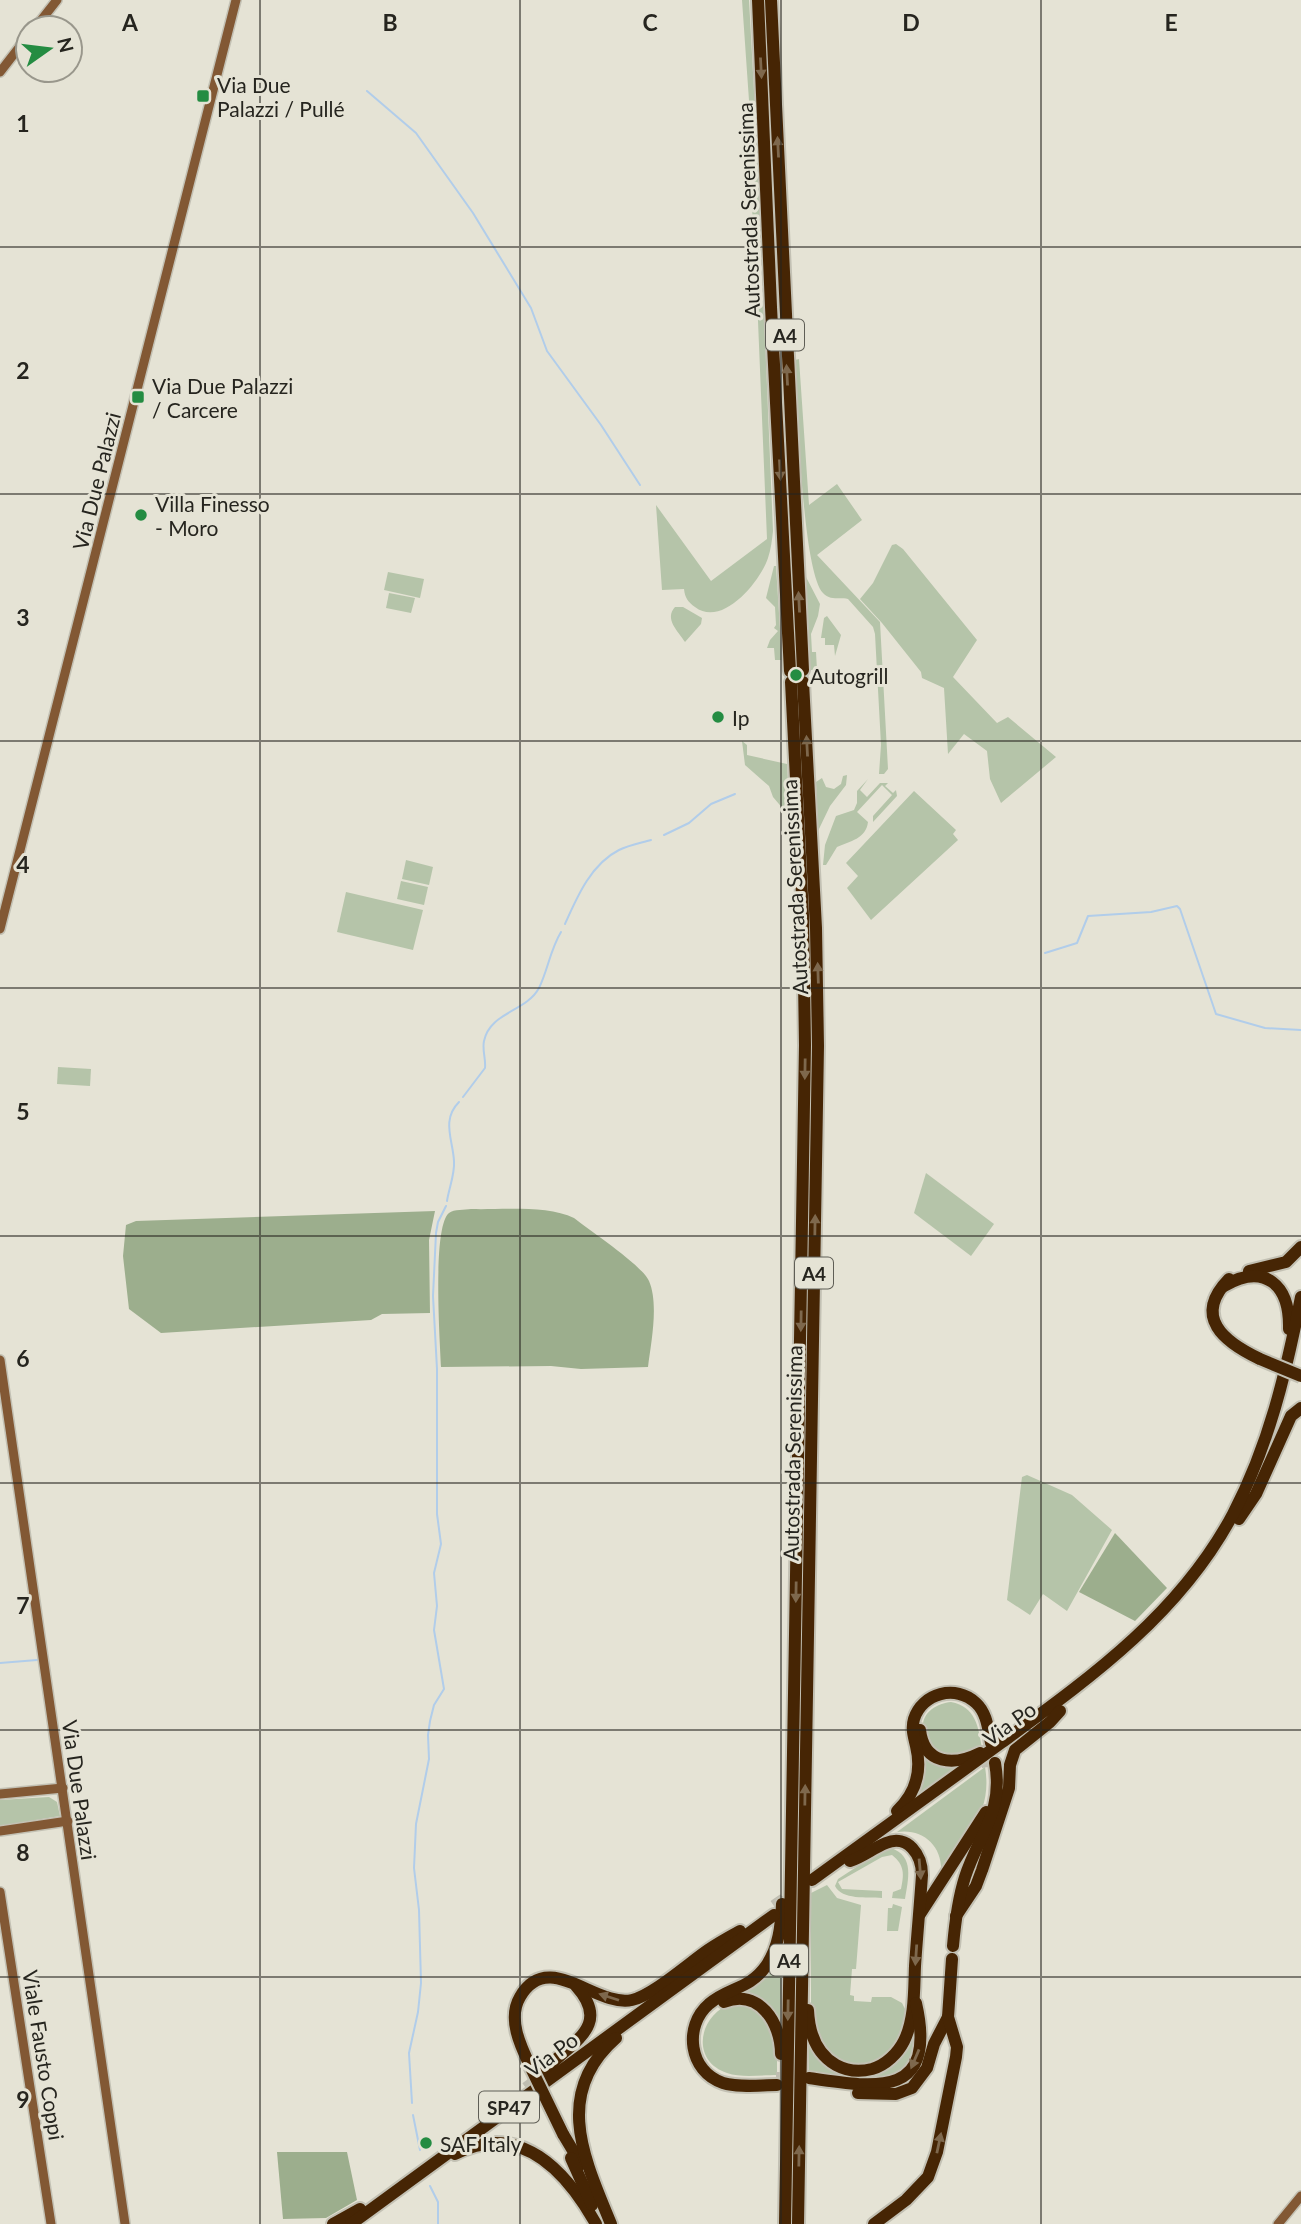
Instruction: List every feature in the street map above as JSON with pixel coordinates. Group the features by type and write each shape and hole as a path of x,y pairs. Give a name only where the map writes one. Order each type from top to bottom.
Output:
{"highway":[{"name":"Autostrada Serenissima","path":"758,0 771,307 818,998 798,2224"},
{"name":"Autostrada Serenissima","path":"771,0 797,676 806,1006 785,2224"},
{"path":"1301,1247 1286,1262 1239,1274 1224,1286 1214,1303 1217,1328 1231,1344 1301,1376"},
{"path":"1224,1286 1245,1276 1261,1277 1275,1284 1286,1301 1288,1339 1271,1425"},
{"path":"956,1916 976,1886 982,1870 1009,1788 1010,1765 1016,1750 1050,1722 1057,1708 1144,1631 1209,1553 1231,1516 1271,1425 1301,1297"},
{"path":"1239,1519 1280,1426 1301,1337"},
{"path":"1057,1708 1125,1659 1160,1626 1216,1556 1256,1494 1291,1416 1301,1408"},
{"path":"835,1863 892,1815 911,1795 919,1770 913,1723 926,1701 950,1692 970,1698 984,1714 987,1744 976,1714 960,1701 935,1703 925,1713 920,1727 923,1742 932,1754 947,1761 973,1757 1009,1738"},
{"name":"Via Po","path":"1057,1708 850,1861 811,1884 835,1863 1009,1738 1057,1708"},
{"name":"A4","path":"786,2173 780,2122 781,2048 776,2025 765,2009 748,2000 727,2000 717,2006 708,2014 699,2034 701,2050 708,2064 727,2077 776,2082 731,2085 716,2080 698,2063 692,2039 694,2026 703,2009 717,1998 753,1980 766,1967 776,1949 782,1914 787,1796 793,1746"},
{"path":"874,2224 920,2188 933,2165 957,2047 948,2017 956,1916 965,1876 996,1802 998,1786 991,1765 991,1789 987,1810 918,1917"},
{"path":"803,1954 808,1976 811,2032 819,2050 826,2058 843,2068 869,2070 890,2059 907,2034 914,1993 922,1869 919,1857 912,1847 892,1842 850,1861"},
{"name":"Via Po","path":"351,2224 669,1992 774,1911 740,1931 537,2072"},
{"path":"599,2224 564,2134 515,2024 518,2001 526,1989 539,1980 556,1977 611,2000 634,2000 740,1931"},
{"path":"537,2072 547,2068 576,2044 587,2026 587,2002 574,1983"},
{"path":"610,2224 584,2153 579,2130 579,2108 586,2079 609,2044 669,1992"},
{"path":"914,1993 920,2023 920,2041 917,2059 902,2079 889,2084 858,2086 809,2082 862,2093 890,2094 906,2091 927,2068 934,2044 948,2017"},
{"name":"Via Po","path":"361,2209 526,2088"},
{"path":"564,2134 610,2224"},
{"path":"393,2193 457,2153 471,2147 505,2143 537,2155 557,2169 599,2224"},
{"name":"SP47","path":"333,2224 361,2209"},
{"name":"SP47","path":"339,2224 361,2209"}],"street":[{"path":"46,14 57,0"},
{"name":"Via Due Palazzi","path":"0,929 236,0"},
{"path":"0,72 14,54"},
{"name":"Via Due Palazzi","path":"0,1360 125,2224"},
{"path":"0,1794 63,1788"},
{"path":"0,1831 68,1821"},
{"name":"Viale Fausto Coppi","path":"0,1892 51,2224"},
{"path":"1278,2224 1301,2196"}],"green space":[{"path":"742,0 749,0 760,200 758,274 764,314 773,531 764,568 749,590 728,607 717,612 706,612 689,601 684,589 662,590 656,505 711,581 767,539 757,297 752,245 753,158"},
{"path":"799,359 809,505 837,484 862,520 817,555 880,622 888,769 884,774 879,774 881,745 873,627 848,599 832,598 823,593 810,553 799,445 795,360"},
{"path":"896,544 903,549 977,640 953,677 997,723 1008,717 1056,757 1001,803 990,779 987,751 964,734 948,754 944,688 922,678 921,672 860,599 873,583 892,545"},
{"path":"774,566 782,660 775,660 774,648 767,648 778,631 774,628 775,607 766,598"},
{"path":"388,572 424,579 420,598 384,590"},
{"path":"806,577 820,604 811,634 817,670 810,670"},
{"path":"389,593 415,598 411,613 386,608"},
{"path":"675,607 683,607 702,618 701,624 685,642 671,620"},
{"path":"827,616 841,635 835,656 834,645 825,645 825,638 821,638 824,618"},
{"path":"742,741 747,745 747,755 787,764 790,817 773,797 769,786 745,765"},
{"path":"847,775 846,785 830,806 818,831 816,782 822,778 826,787 834,789 841,784 843,776"},
{"path":"868,779 860,790 867,797 880,783 888,783 885,786 893,793 896,790 897,796 873,822 873,816 892,795 882,785 857,812 868,822 867,828 857,839 837,847 826,865 823,865 825,845 836,816 854,810 857,791"},
{"path":"914,791 956,830 953,834 958,840 871,920 847,888 858,876 846,863"},
{"path":"406,860 433,867 429,885 402,879"},
{"path":"401,881 428,887 424,905 397,899"},
{"path":"346,892 423,910 413,950 337,932"},
{"path":"58,1067 91,1069 90,1086 57,1084"},
{"path":"926,1173 994,1224 971,1256 914,1213"},
{"path":"471,1209 551,1211 574,1218 645,1274 652,1290 653,1301 648,1367 441,1367 438,1286 440,1239 449,1213"},
{"path":"435,1211 429,1240 430,1313 382,1314 371,1320 161,1333 129,1309 123,1256 126,1225 136,1221"},
{"path":"1027,1475 1072,1495 1112,1530 1067,1611 1043,1594 1030,1615 1007,1600 1022,1477"},
{"path":"1115,1533 1167,1588 1135,1621 1079,1592"},
{"path":"951,1702 971,1713 977,1725 982,1748 953,1759 931,1750 923,1727 925,1717 932,1709"},
{"path":"924,1751 964,1763 905,1808"},
{"path":"985,1767 985,1798 981,1811 968,1836 941,1873 939,1855 930,1841 915,1833 897,1832"},
{"path":"49,1797 57,1802 60,1816 0,1826 0,1800"},
{"path":"891,1848 899,1852 907,1863 905,1899 892,1898 893,1892 901,1889 903,1875 901,1866 892,1855 882,1857 838,1882 842,1889 882,1891 882,1898 849,1896 835,1886 838,1879 881,1851"},
{"path":"827,1885 837,1898 861,1905 856,1969 852,1969 850,1995 854,1996 854,2001 871,2002 872,1997 891,1997 902,2003 905,2009 904,2031 892,2053 865,2067 838,2063 819,2042 811,2009 811,1893"},
{"path":"893,1904 902,1907 898,1931 887,1931 888,1908 892,1908"},
{"path":"774,1962 782,1962 780,2024 733,1996"},
{"path":"733,2003 759,2008 777,2043 777,2075 733,2075 715,2067 707,2059 703,2048 706,2027 721,2009"},
{"path":"911,2030 916,2031 913,2060 891,2080 809,2075 809,2040 821,2058 873,2072"},
{"path":"277,2152 347,2152 357,2200 326,2218 283,2219"}],"waterway":[{"path":"367,91 416,133 473,213 531,308 547,351 601,425 640,485"},
{"path":"664,835 689,823 711,804 735,794"},
{"path":"565,924 586,882 600,864 619,850 651,840"},
{"path":"1045,953 1077,943 1088,916 1151,912 1177,906 1216,1014 1265,1028 1301,1030"},
{"path":"463,1097 485,1068 484,1041 488,1031 493,1024 526,1002 539,988 561,932"},
{"path":"447,1201 454,1166 449,1123 450,1116 459,1102"},
{"path":"412,2103 409,2053 421,1983 419,1910 414,1868 416,1824 429,1759 430,1721 434,1705 444,1689 434,1630 437,1606 434,1573 441,1544 437,1514 437,1369 433,1296 436,1233 446,1206"},
{"path":"0,1663 37,1660"},
{"path":"413,2115 420,2150"},
{"path":"430,2186 438,2202 438,2224"}],"tunnel":[{"path":"984,1745 988,1767"},
{"path":"774,1906 811,1880"},
{"path":"526,2088 542,2076"},
{"path":"776,2078 798,2078"}],"place":[{"name":"Via Due Palazzi / Pullé","path":"203,96"},
{"name":"Via Due Palazzi / Carcere","path":"138,397"},
{"name":"Villa Finesso - Moro","path":"141,515"},
{"name":"Autogrill","path":"796,675"},
{"name":"Ip","path":"718,717"},
{"name":"SAF Italy","path":"426,2143"}]}
